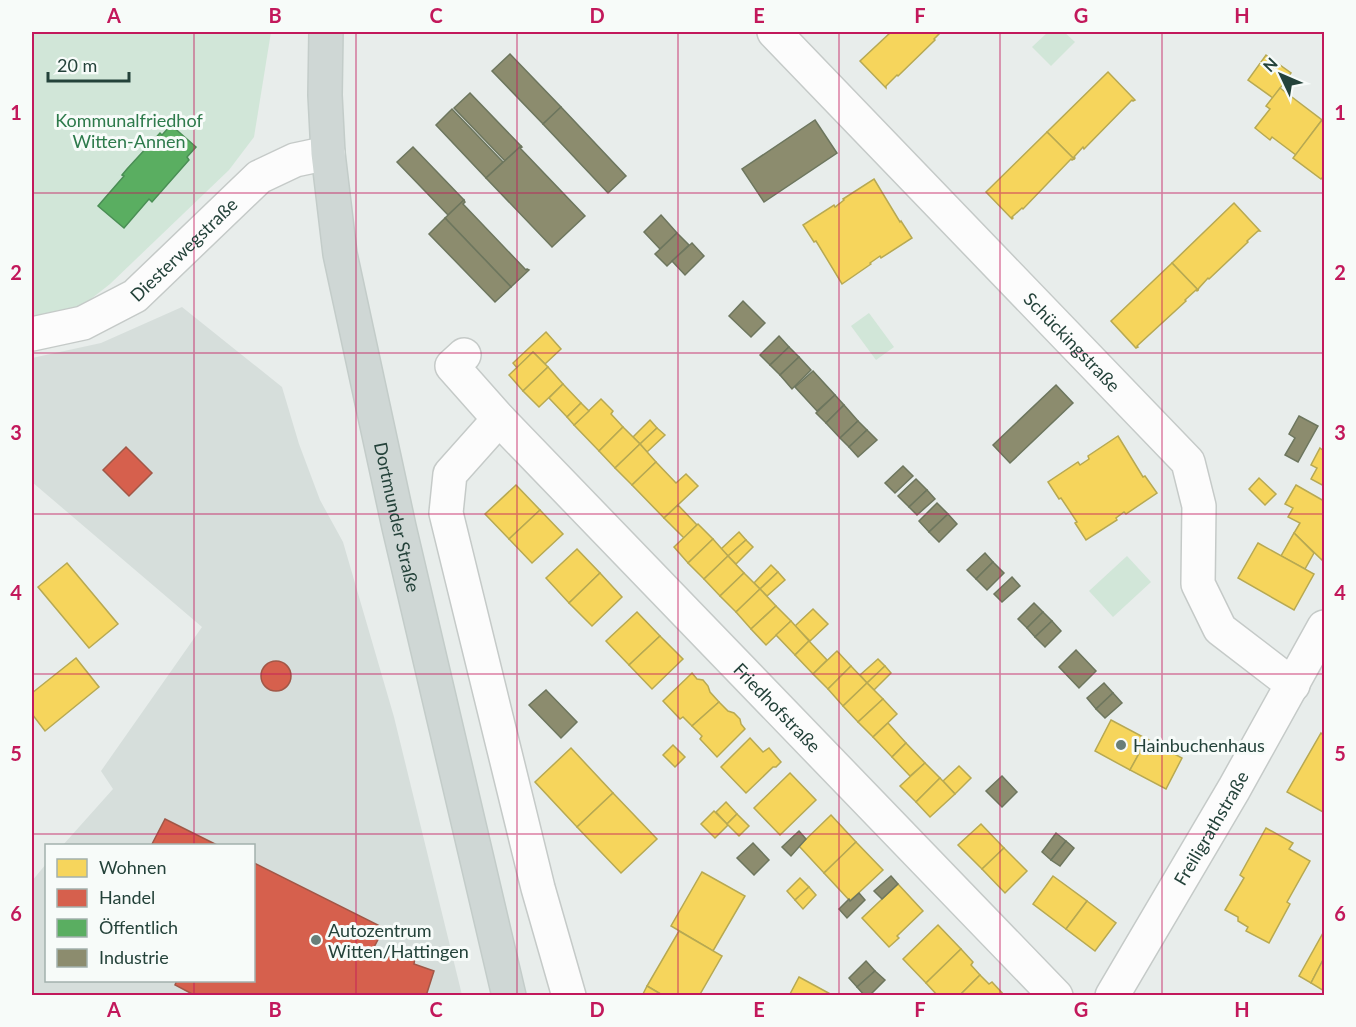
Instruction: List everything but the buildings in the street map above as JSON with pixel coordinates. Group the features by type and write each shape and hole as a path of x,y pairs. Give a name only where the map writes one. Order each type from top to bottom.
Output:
{"main road":[{"name":"Dortmunder Straße","path":"326,32 325,95 328,153 340,254 376,425 509,996"}],"street":[{"name":"Schückingstraße","path":"774,32 1188,462 1199,506 1198,585 1220,629 1293,685"},
{"name":"Diesterwegstraße","path":"32,334 83,323 135,296 259,177 295,160 328,153"},
{"name":"Friedhofstraße","path":"464,354 452,366 499,419 1056,996"},
{"path":"499,419 450,474 446,513 538,888 569,996"},
{"name":"Freiligrathstraße","path":"1112,996 1230,797 1324,627"}],"shaded area":[{"path":"182,307 282,387 299,444 320,500 343,542 394,717 462,995 32,995 32,881 45,865 45,982 255,982 255,844 64,844 113,789 101,771 202,627 32,482 32,358 101,343"}],"green space":[{"name":"Kommunalfriedhof Witten-Annen","path":"32,32 271,32 254,137 229,170 110,284 82,306 32,323"},
{"path":"1048,32 1064,32 1075,42 1051,66 1032,47"},
{"path":"869,313 894,347 876,360 851,326"},
{"path":"1127,556 1151,582 1113,617 1089,591"}],"place":[{"name":"Hainbuchenhaus","path":"1121,745"},
{"name":"Autozentrum Witten/Hattingen","path":"316,940"}]}
